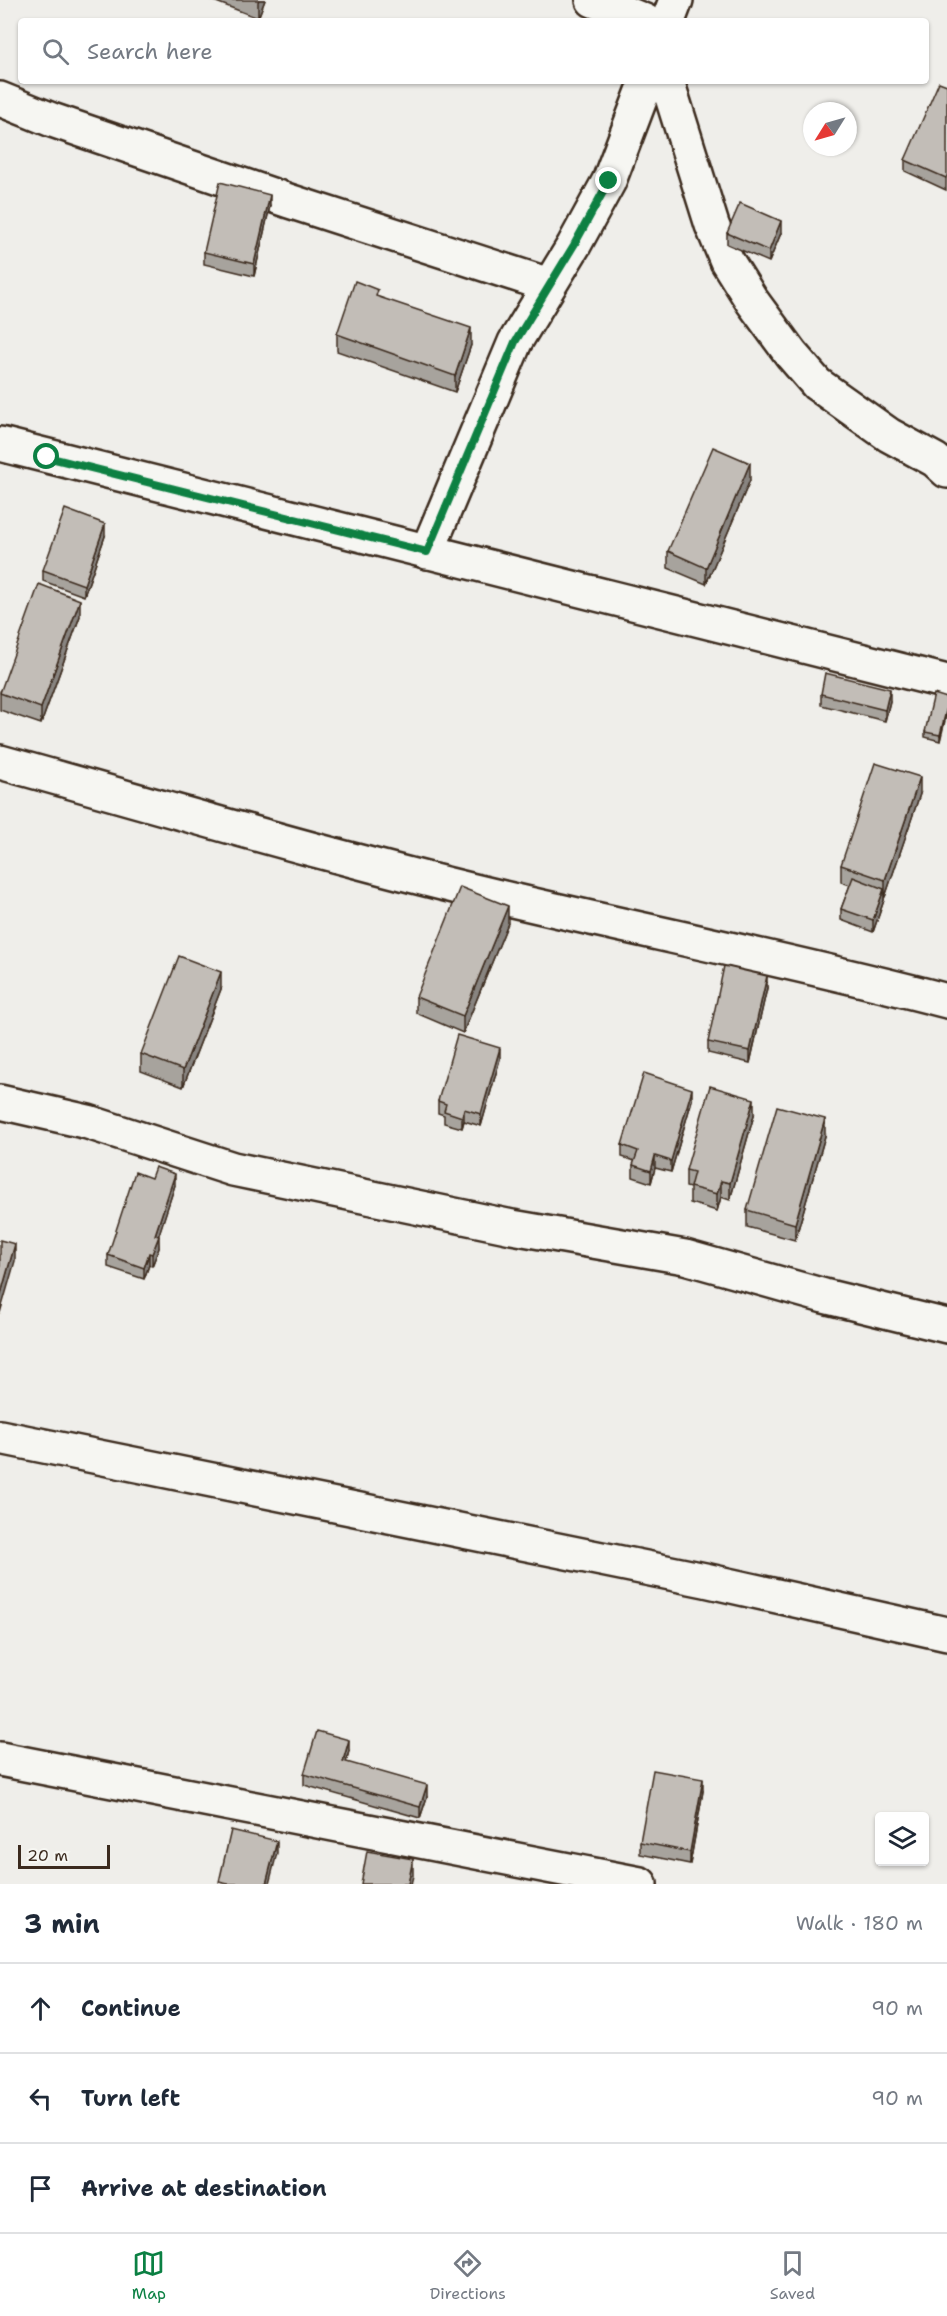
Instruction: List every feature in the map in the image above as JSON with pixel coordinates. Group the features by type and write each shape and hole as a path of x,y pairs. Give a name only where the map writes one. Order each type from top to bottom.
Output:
{"street":[{"path":"593,0 638,18"},
{"path":"669,18 675,0"},
{"path":"427,552 515,342 609,181 646,84"},
{"path":"668,84 716,234 727,261 765,319 817,384 889,435 935,460 947,471"},
{"path":"0,99 52,120 221,178 549,285"},
{"path":"0,444 947,682"},
{"path":"0,762 351,859 499,897 864,979 947,1001"},
{"path":"0,1102 88,1122 233,1169 512,1227 685,1257 824,1296 947,1326"},
{"path":"0,1437 705,1580 947,1634"},
{"path":"0,1759 640,1884"}],"building":[{"path":"939,82 947,85 946,178 905,160"},
{"path":"220,182 270,195 254,264 204,252"},
{"path":"740,203 781,221 769,251 727,233"},
{"path":"355,281 378,290 376,296 471,328 455,376 337,334"},
{"path":"713,447 750,463 706,568 668,551"},
{"path":"65,509 105,524 84,585 43,570"},
{"path":"39,584 80,600 41,708 0,693"},
{"path":"825,673 890,689 885,710 821,694"},
{"path":"934,694 947,698 940,735 925,732"},
{"path":"875,763 920,777 885,880 841,865"},
{"path":"853,877 884,889 873,920 841,909"},
{"path":"460,887 508,906 463,1016 416,997"},
{"path":"179,956 221,972 183,1070 141,1054"},
{"path":"724,966 767,976 750,1051 708,1042"},
{"path":"457,1035 500,1048 481,1114 464,1109 462,1117 444,1111 446,1104 438,1101"},
{"path":"644,1073 692,1089 671,1161 655,1156 651,1171 633,1165 638,1151 622,1145"},
{"path":"710,1086 754,1099 730,1183 721,1181 717,1194 690,1187 694,1172 686,1170"},
{"path":"777,1106 825,1119 795,1224 747,1210"},
{"path":"155,1167 175,1174 155,1235 159,1236 152,1254 149,1253 144,1268 108,1255 135,1172 151,1178"},
{"path":"0,1240 15,1244 0,1297"},
{"path":"317,1731 349,1740 343,1761 427,1785 420,1807 304,1774"},
{"path":"653,1770 703,1779 690,1852 640,1842"},
{"path":"231,1830 277,1841 266,1884 219,1882"},
{"path":"367,1851 413,1859 408,1884 361,1884"}],"route":[{"path":"47,457 427,552 515,342 574,245 609,181"}]}
